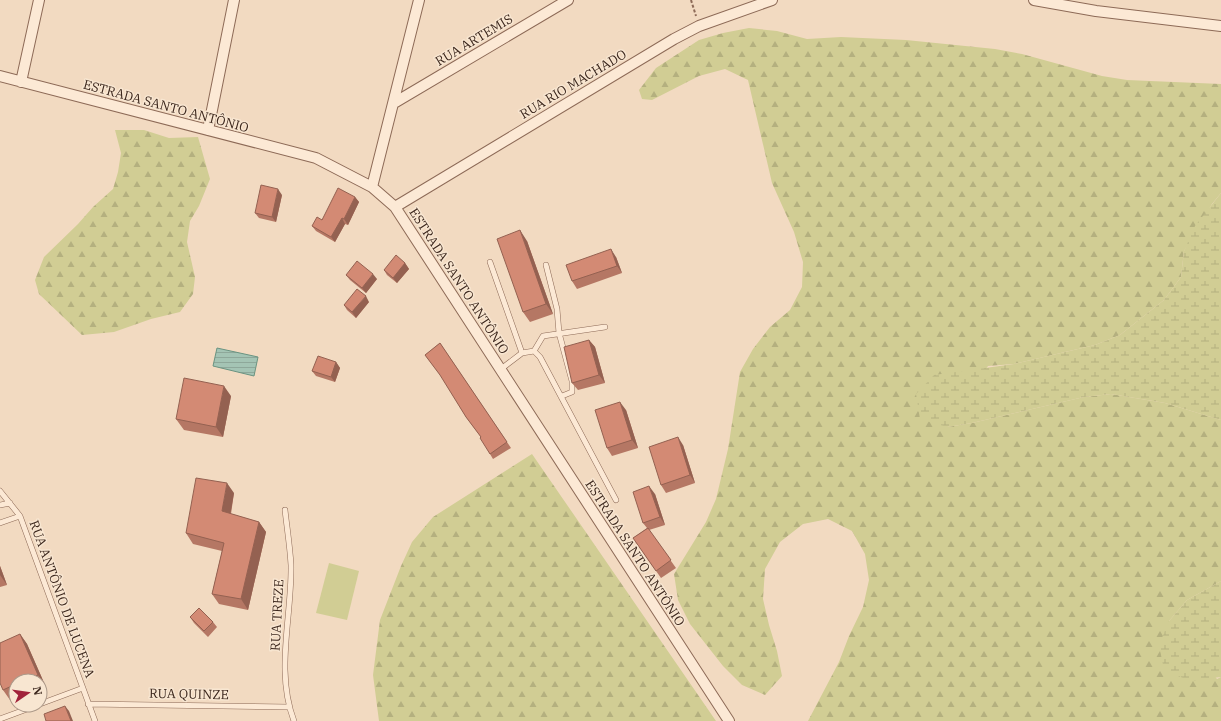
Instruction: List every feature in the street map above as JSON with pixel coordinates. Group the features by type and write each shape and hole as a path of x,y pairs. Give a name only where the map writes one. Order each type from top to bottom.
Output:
{"street":[{"path":"21,82 39,0"},
{"path":"208,130 234,0"},
{"path":"372,187 419,0"},
{"name":"RUA ARTEMIS","path":"394,102 568,0"},
{"name":"RUA RIO MACHADO","path":"395,207 667,43 699,26 772,0"},
{"path":"1034,0 1096,11 1221,26"},
{"name":"ESTRADA SANTO ANTÔNIO","path":"0,76 316,158 372,187 395,207 729,721"}],"lane":[{"path":"490,262 522,353"},
{"path":"546,265 557,308 559,333 573,390 572,392 562,396"},
{"path":"501,369 522,353 534,351 543,336 605,327"},
{"path":"534,351 540,357 562,396 616,500"},
{"name":"RUA ANTÔNIO DE LUCENA","path":"0,491 20,516 95,721"},
{"path":"0,505 10,504"},
{"name":"RUA TREZE","path":"285,510 291,566 284,674 288,707 294,721"},
{"path":"0,523 20,516"},
{"path":"48,702 83,688"},
{"name":"RUA QUINZE","path":"88,704 288,707"},
{"path":"0,719 17,713"}],"path":[{"path":"691,0 699,26"}],"green space":[{"path":"749,28 777,31 807,39 841,37 906,40 995,49 1022,54 1102,76 1127,80 1221,84 1221,193 1212,204 1184,251 1181,277 1164,300 1120,335 1095,345 1014,364 988,366 947,427 972,423 1084,397 1111,394 1165,403 1221,420 1221,581 1187,600 1169,621 1217,679 1221,677 1221,721 808,721 839,662 849,636 863,607 869,580 865,554 852,531 828,519 803,524 780,542 765,569 763,599 782,676 765,695 742,685 723,666 690,624 678,600 674,574 706,522 716,499 728,449 740,372 753,349 770,327 790,310 802,287 803,262 794,232 772,183 748,80 725,69 699,76 652,100 642,99 639,90 656,68 699,40 723,33"},
{"path":"115,130 144,130 169,138 198,137 210,179 199,206 190,221 187,242 195,277 193,294 180,312 151,319 114,332 82,335 39,294 35,280 44,257 93,207 113,189 121,153"},
{"path":"1221,193 1221,420 1165,403 1111,394 1084,397 972,423 947,427 920,419 916,394 934,375 1014,364 1095,345 1120,335 1164,300 1181,277 1184,251 1195,226"},
{"path":"532,454 716,721 379,721 373,675 380,620 412,542 433,517"},
{"path":"329,563 359,571 347,620 316,613"},
{"path":"1221,581 1221,677 1190,681 1164,670 1159,645 1169,621 1187,600"}],"shaded area":[{"path":"217,348 258,357 254,376 213,366"}],"building":[{"path":"261,185 278,189 272,217 255,213"},
{"path":"338,188 355,197 344,219 342,218 331,237 312,226 317,217 322,220"},
{"path":"520,230 546,304 523,312 497,239"},
{"path":"611,249 617,266 572,281 566,265"},
{"path":"396,255 405,263 393,278 384,270"},
{"path":"357,261 373,274 362,288 346,275"},
{"path":"357,289 366,296 352,312 344,305"},
{"path":"589,340 599,375 572,383 564,347"},
{"path":"440,343 507,442 490,454 480,438 481,437 425,355"},
{"path":"318,356 336,362 331,377 312,371"},
{"path":"184,378 224,386 216,427 176,419"},
{"path":"620,402 632,440 607,448 595,410"},
{"path":"678,437 690,475 661,485 649,447"},
{"path":"196,478 227,483 222,511 259,522 241,599 212,594 224,543 186,533"},
{"path":"649,486 660,517 643,523 633,492"},
{"path":"648,528 671,560 656,571 633,538"},
{"path":"199,608 213,622 204,631 190,617"},
{"path":"20,634 37,673 8,673 8,688 3,690 0,683 0,643"},
{"path":"65,706 71,721 46,721 44,714"}]}
